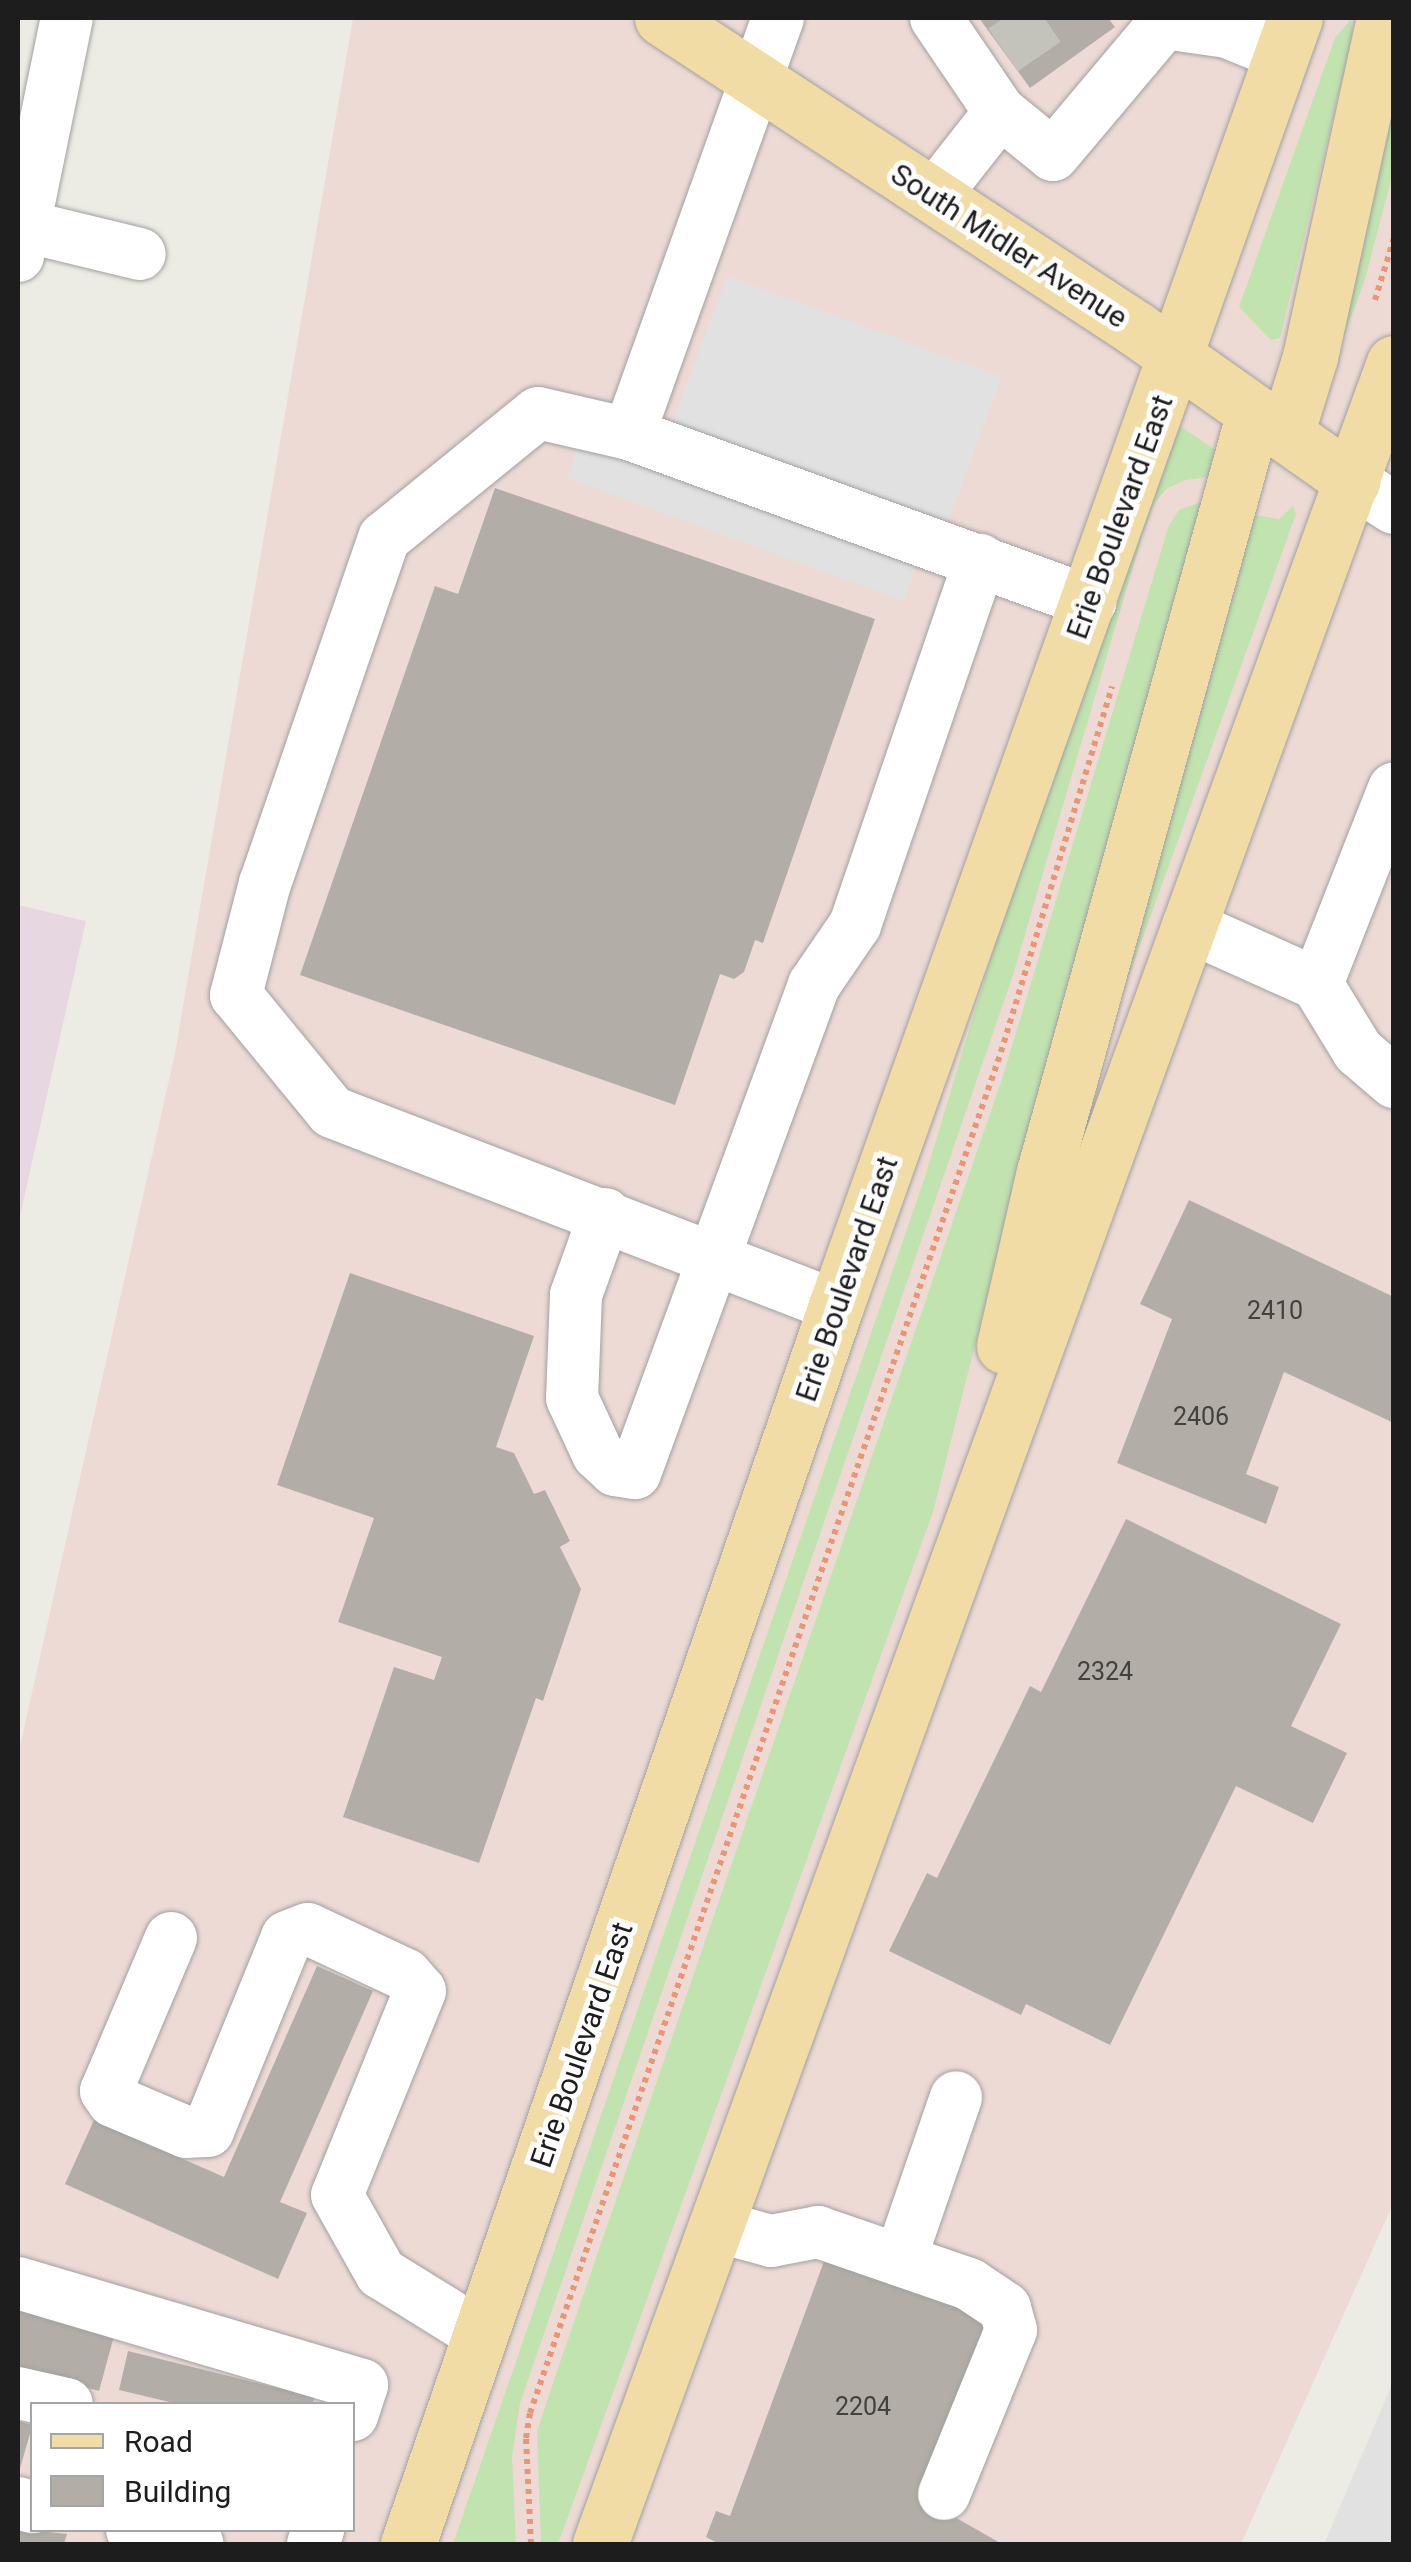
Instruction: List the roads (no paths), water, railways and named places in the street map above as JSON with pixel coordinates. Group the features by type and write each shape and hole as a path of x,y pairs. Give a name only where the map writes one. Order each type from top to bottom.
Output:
{"main road":[{"name":"South Midler Avenue","path":"662,18 1177,358 1372,494"},
{"path":"948,1583 1044,1172 1270,423 1310,357 1384,18"},
{"name":"Erie Boulevard East","path":"408,2544 836,1306 1177,358 1288,36"},
{"path":"600,2544 1188,926 1372,494 1394,364"}],"street":[{"path":"66,18 21,241 140,254"},
{"path":"629,434 778,18"},
{"path":"970,50 1053,155 1162,20 1226,32 1288,36"},
{"path":"934,196 970,50"},
{"path":"836,1306 332,1112 236,995 265,883 384,538 538,413 629,434 1090,602"},
{"path":"605,1214 576,1295 572,1398 598,1454 615,1470 635,1473 814,985 855,925 980,560"},
{"path":"1317,984 1394,789"},
{"path":"1188,926 1317,984 1358,1051 1394,1082"},
{"path":"171,1938 106,2091 113,2101 186,2132 208,2131 287,1937 308,1929 406,1975 420,1992 337,2195 382,2274 481,2336"},
{"path":"900,2260 956,2097"},
{"path":"716,2226 771,2241 818,2232 992,2296 1012,2320 1012,2330 944,2494"},
{"path":"18,2284 362,2386 355,2406"},
{"path":"18,2394 57,2402"},
{"path":"141,2532 198,2544"}],"tunnel":[{"path":"1003,50 1049,18"}]}
